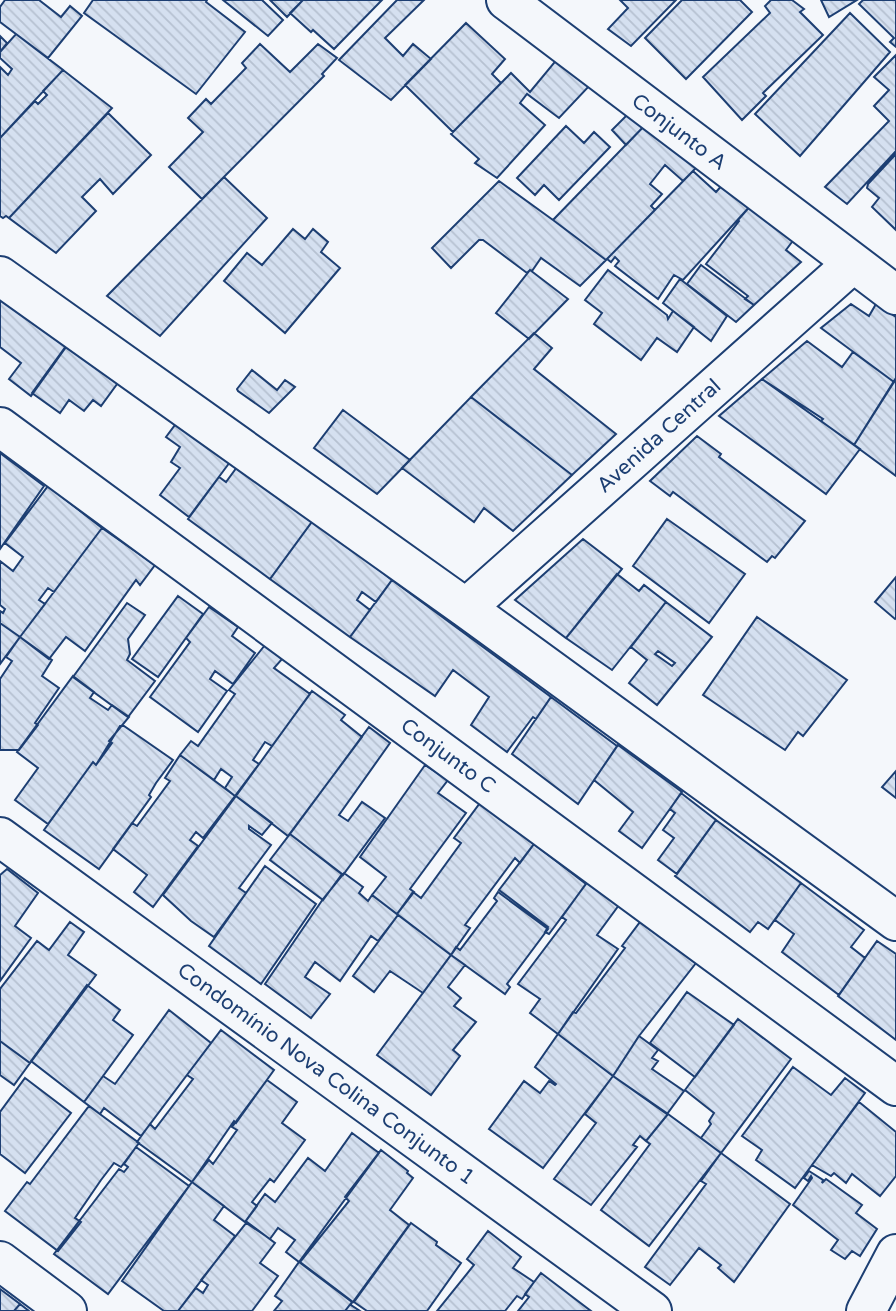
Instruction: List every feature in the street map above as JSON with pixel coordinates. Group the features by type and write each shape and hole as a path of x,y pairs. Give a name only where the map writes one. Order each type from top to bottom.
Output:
{"street":[{"name":"Conjunto A","path":"523,5 852,264 896,295"},
{"name":"Avenida Central","path":"466,608 852,264"},
{"path":"0,276 466,608 896,921"},
{"name":"Conjunto C","path":"0,427 896,1086"},
{"name":"Condomínio Nova Colina Conjunto 1","path":"0,837 652,1311"},
{"path":"866,1311 896,1254"},
{"path":"0,1261 67,1311"}],"building":[{"path":"5,0 39,0 61,17 70,6 82,16 48,58 0,22 0,7"},
{"path":"93,0 207,0 206,2 245,32 196,94 84,13"},
{"path":"223,0 262,0 283,20 268,36"},
{"path":"270,0 303,0 287,17"},
{"path":"303,0 382,0 334,49 290,13"},
{"path":"397,0 424,0 385,38 403,56 413,44 431,59 391,100 339,60"},
{"path":"620,0 676,0 631,46 608,29 628,8"},
{"path":"682,0 740,0 752,12 686,79 645,38"},
{"path":"771,0 792,0 804,9 800,12 823,35 763,93 766,96 742,120 703,77 770,13 765,6"},
{"path":"821,0 857,0 829,17"},
{"path":"863,0 896,0 896,47 890,42 894,38 859,4"},
{"path":"850,13 890,52 800,156 755,114"},
{"path":"466,23 505,59 492,74 501,83 453,132 405,85"},
{"path":"16,34 63,70 0,138 0,67 8,75 12,69 0,58 0,52"},
{"path":"0,36 7,43 0,52"},
{"path":"260,44 290,72 318,44 337,58 322,74 324,76 202,199 169,167 203,132 188,118 206,99 211,104 246,68 242,63"},
{"path":"896,55 896,151 847,204 825,187 889,121 874,106 889,90 874,77"},
{"path":"558,58 592,83 559,118 527,94 520,103 545,125 497,178 475,163 479,159 451,134 511,73 530,92"},
{"path":"63,70 112,108 9,218 3,218 0,216 0,138 35,101 38,104 47,95 43,91"},
{"path":"630,112 646,124 626,145 612,130"},
{"path":"108,113 151,155 113,194 100,179 82,197 96,211 56,253 9,218"},
{"path":"646,124 701,163 683,181 665,165 650,184 662,194 651,206 655,210 606,260 553,220"},
{"path":"566,126 584,143 594,132 610,147 559,200 544,185 535,195 517,178"},
{"path":"896,154 896,230 872,207 879,198 867,188"},
{"path":"693,171 716,192 725,182 752,204 683,280 674,275 658,299 615,266 619,261 615,257 611,262 607,259"},
{"path":"224,177 267,218 160,336 107,296"},
{"path":"499,181 606,260 580,286 541,258 532,271 527,273 483,240 479,240 451,268 432,248"},
{"path":"752,204 795,238 786,250 801,262 754,305 745,299 748,296 706,264"},
{"path":"293,229 305,239 313,229 328,242 321,252 340,268 285,333 224,281 247,253 262,265"},
{"path":"701,265 754,305 736,322 687,284"},
{"path":"530,270 568,299 529,339 496,313"},
{"path":"608,270 667,315 668,319 673,311 694,327 677,352 657,338 641,360 594,324 602,313 585,300"},
{"path":"680,279 727,316 711,341 663,303"},
{"path":"0,288 71,340 31,396 9,379 21,363 0,347"},
{"path":"851,304 869,316 876,304 896,317 894,382 821,328"},
{"path":"534,333 552,348 534,369 616,434 572,475 471,397"},
{"path":"807,341 842,367 853,352 894,382 854,445 821,421 823,419 762,379"},
{"path":"69,342 120,380 101,406 93,400 84,411 69,400 60,413 32,393"},
{"path":"252,370 277,390 285,380 295,387 269,413 237,389"},
{"path":"896,378 896,476 854,445"},
{"path":"762,379 860,449 826,494 719,416"},
{"path":"471,397 572,475 513,531 484,508 474,522 402,468"},
{"path":"343,410 410,460 377,494 314,448"},
{"path":"178,421 230,462 189,517 160,495 180,468 171,462 180,447 166,437"},
{"path":"697,436 721,454 719,457 805,521 775,558 772,556 767,562 673,492 670,496 650,481"},
{"path":"0,453 44,486 0,549"},
{"path":"237,467 314,519 270,579 188,519 219,477 226,482"},
{"path":"48,486 102,528 54,592 48,588 39,600 45,604 20,637 0,623 0,611 3,613 5,609 0,605 0,561 13,571 23,557 5,543"},
{"path":"314,519 392,580 376,602 362,592 357,600 370,610 350,637 270,579"},
{"path":"667,519 745,574 709,623 633,566"},
{"path":"102,528 155,565 140,585 136,580 85,651 66,637 49,659 20,637"},
{"path":"583,539 622,569 566,638 515,600"},
{"path":"617,574 639,591 644,585 666,602 612,670 566,638"},
{"path":"896,577 896,618 895,619 875,602"},
{"path":"392,580 551,697 507,752 471,725 489,697 453,670 435,696 350,637"},
{"path":"178,596 203,614 158,677 132,659"},
{"path":"666,602 712,637 657,705 629,683 647,660 631,647","holes":["658,651 675,663 672,666 655,654"]},
{"path":"127,603 145,615 128,639 130,654 127,660 155,681 128,717 73,677"},
{"path":"209,607 238,627 232,636 255,653 233,684 215,671 210,679 227,691 198,732 150,697 190,642 186,638"},
{"path":"757,617 847,680 803,736 798,732 785,750 703,695"},
{"path":"0,623 20,637 0,664"},
{"path":"20,637 52,660 42,676 59,688 35,723 38,725 19,750 0,750 0,679 12,661 6,657"},
{"path":"265,645 283,658 274,668 310,694 272,746 265,742 253,760 259,764 235,796 225,788 232,777 221,769 214,780 180,755 191,741 198,746 235,694 229,690"},
{"path":"73,676 94,692 90,698 108,710 112,705 129,717 109,741 112,743 96,765 93,762 48,824 15,800 38,768 17,752"},
{"path":"312,691 345,715 341,720 362,737 288,836 236,796"},
{"path":"551,697 617,746 578,804 512,754"},
{"path":"120,726 124,726 173,760 156,783 149,795 151,797 99,869 44,830 93,762 96,765"},
{"path":"369,727 390,743 339,815 348,821 362,802 385,818 343,875 290,834"},
{"path":"618,745 682,792 642,848 619,831 633,812 594,780"},
{"path":"180,755 235,796 203,838 196,832 190,840 198,846 153,907 134,892 147,875 113,849 132,823 137,826 170,781 165,778"},
{"path":"425,765 448,780 438,793 466,813 410,889 414,892 397,914 372,895 386,877 360,857"},
{"path":"896,771 896,798 882,787"},
{"path":"681,793 716,820 677,874 658,860 674,838 663,830 675,813 670,809"},
{"path":"236,796 272,823 262,835 249,826 249,829 271,845 239,888 246,893 214,937 191,921 163,895"},
{"path":"480,803 534,844 520,863 515,858 465,925 470,928 451,955 397,914 413,892 421,898 461,843 454,838"},
{"path":"716,820 801,883 768,929 758,922 750,932 675,876"},
{"path":"290,834 342,874 323,900 270,860"},
{"path":"534,844 586,884 549,934 545,932 548,927 499,890"},
{"path":"265,866 316,904 261,984 209,946"},
{"path":"7,869 38,893 15,926 31,938 0,981 0,875"},
{"path":"344,873 363,887 359,893 368,901 372,895 398,915 378,941 371,936 340,981 315,962 305,977 330,994 311,1018 265,984"},
{"path":"588,881 619,905 597,935 618,949 558,1034 530,1013 540,999 518,984 566,920 562,917"},
{"path":"801,883 864,930 851,947 865,958 839,995 782,952 794,934 775,920"},
{"path":"498,892 548,929 507,984 510,987 505,994 451,955 456,947 460,950 497,901 494,898"},
{"path":"398,915 451,955 423,993 390,971 374,992 353,976"},
{"path":"70,922 84,932 68,955 96,975 30,1063 0,1041 0,989 37,941 49,950"},
{"path":"640,922 696,963 639,1036 613,1076 558,1034 625,948 622,946"},
{"path":"877,941 896,954 896,1040 838,996"},
{"path":"451,955 465,965 448,987 461,998 454,1006 476,1022 453,1050 460,1056 431,1095 377,1055"},
{"path":"87,985 120,1010 113,1020 133,1035 84,1102 31,1061"},
{"path":"687,992 734,1025 695,1077 650,1043"},
{"path":"169,1010 211,1043 141,1136 104,1108 100,1114 84,1102 103,1076 115,1084"},
{"path":"738,1019 791,1059 721,1153 701,1138 711,1124 709,1121 714,1113 685,1090"},
{"path":"221,1030 274,1070 236,1123 234,1121 192,1182 137,1142 150,1124 155,1129 193,1079 187,1075"},
{"path":"558,1034 613,1076 543,1168 489,1129 524,1081 540,1093 549,1081 556,1084 535,1067"},
{"path":"639,1036 658,1050 652,1058 658,1061 652,1069 684,1091 667,1114 613,1076"},
{"path":"0,1041 30,1063 14,1085 0,1075"},
{"path":"793,1067 831,1095 845,1078 865,1093 795,1188 756,1160 762,1150 742,1136"},
{"path":"613,1076 668,1114 646,1141 640,1136 633,1145 637,1147 591,1205 554,1179 596,1123 585,1114"},
{"path":"25,1078 71,1113 25,1173 0,1154 0,1112"},
{"path":"267,1080 297,1102 282,1123 305,1140 274,1182 270,1179 252,1202 257,1206 245,1222 192,1182 209,1160 213,1164 237,1130 232,1127"},
{"path":"859,1102 896,1132 896,1176 880,1196 852,1174 846,1183 834,1173 831,1176 812,1165"},
{"path":"89,1106 139,1143 121,1167 114,1163 101,1180 75,1218 81,1222 58,1251 5,1211 27,1182 30,1184"},
{"path":"668,1114 721,1153 649,1246 601,1210 650,1144 646,1141"},
{"path":"352,1133 379,1153 299,1262 286,1252 295,1240 278,1228 270,1239 245,1222 265,1194 275,1202 308,1158 325,1171"},
{"path":"136,1147 189,1186 108,1294 54,1254 119,1169 124,1172 128,1167 124,1164"},
{"path":"381,1150 413,1178 390,1210 409,1225 353,1302 300,1262 349,1201 345,1197"},
{"path":"721,1153 790,1204 734,1282 718,1268 721,1265 699,1248 670,1285 645,1267 706,1184 701,1181"},
{"path":"809,1171 823,1180 822,1183 826,1179 862,1205 856,1213 877,1229 860,1256 852,1251 845,1259 831,1250 838,1240 793,1205 812,1178 811,1176 808,1181 804,1178"},
{"path":"192,1182 224,1206 214,1220 235,1236 178,1311 164,1311 122,1281"},
{"path":"247,1222 275,1243 260,1263 278,1276 252,1311 178,1311 196,1288 203,1293 208,1285 201,1280"},
{"path":"411,1223 461,1263 427,1311 367,1311 354,1302"},
{"path":"488,1231 521,1257 513,1268 534,1282 522,1299 517,1296 505,1311 437,1311 474,1265 467,1259"},
{"path":"299,1262 352,1302 345,1311 274,1311 282,1301 275,1296"},
{"path":"541,1273 591,1311 518,1311 529,1297 525,1294"},
{"path":"0,1289 20,1304 14,1311 0,1311"},
{"path":"352,1302 351,1305 360,1311 345,1311"},
{"path":"20,1304 29,1311 14,1311"}]}
